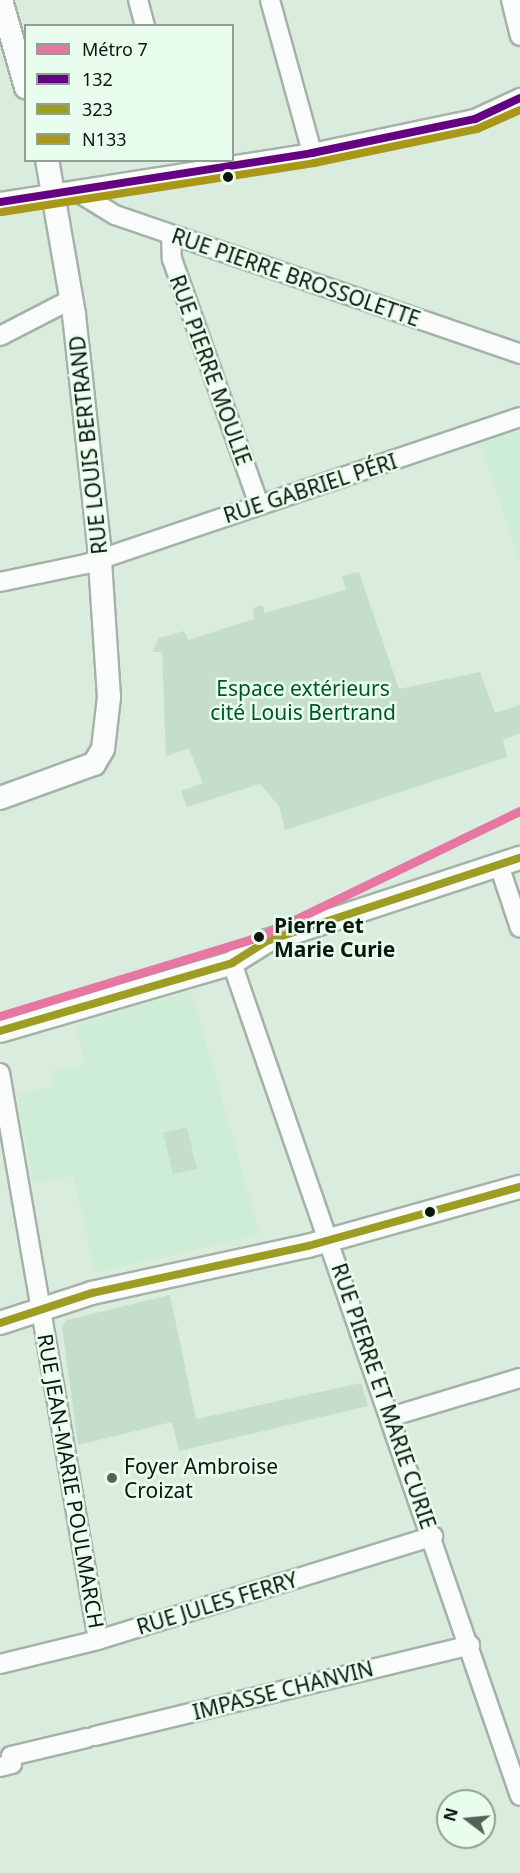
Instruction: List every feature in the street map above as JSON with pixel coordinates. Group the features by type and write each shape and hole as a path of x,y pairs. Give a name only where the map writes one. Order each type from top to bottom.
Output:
{"main road":[{"path":"1,0 24,80"},
{"name":"RUE LOUIS BERTRAND","path":"0,798 44,783 85,779 107,768 114,740 100,557 72,299 66,192 48,162"},
{"path":"0,1031 232,963 267,941 509,862"},
{"path":"0,1323 43,1312 92,1293 328,1239 520,1187"}],"street":[{"path":"138,0 144,24"},
{"path":"270,0 312,153"},
{"path":"511,0 520,36"},
{"path":"234,162 312,153 475,119 520,98"},
{"path":"0,202 66,192 185,167 230,162"},
{"name":"RUE PIERRE BROSSOLETTE","path":"66,192 115,215 171,235 520,354"},
{"name":"RUE PIERRE MOULIE","path":"171,235 172,259 259,505"},
{"path":"0,336 72,299"},
{"name":"RUE GABRIEL PÉRI","path":"0,582 100,557 520,417"},
{"path":"509,862 520,928"},
{"name":"RUE PIERRE ET MARIE CURIE","path":"232,963 471,1645 520,1796"},
{"name":"RUE JEAN-MARIE POULMARCH","path":"0,1073 98,1640"},
{"path":"390,1417 520,1378"},
{"name":"RUE JULES FERRY","path":"0,1664 98,1640 433,1536"},
{"name":"IMPASSE CHANVIN","path":"0,1767 12,1764 11,1756 471,1645"}],"shaded area":[{"path":"520,430 520,561 482,448 476,446"},
{"path":"191,991 260,1234 96,1273 73,1176 33,1183 17,1094 54,1087 52,1071 85,1064 76,1024"}],"green space":[{"name":"Espace extérieurs cité Louis Bertrand","path":"359,572 399,689 480,672 495,713 520,705 520,733 503,740 507,757 285,830 279,806 260,784 187,807 181,791 203,783 189,749 166,756 162,652 152,652 159,638 184,631 188,640 254,619 253,608 262,605 265,613 346,590 342,576"},
{"path":"187,1127 197,1169 173,1174 163,1133"},
{"path":"170,1295 196,1419 361,1383 368,1406 179,1451 172,1422 78,1445 62,1327 67,1320"}],"metro line":[{"name":"7","path":"0,1016 259,937 520,811"}],"transit line":[{"name":"132","path":"0,202 312,153 475,119 520,98"},
{"name":"N133","path":"2,212 314,163 477,129 520,110"},
{"name":"323","path":"0,1031 232,963 267,941 520,858"},
{"name":"323","path":"0,1323 92,1293 308,1246 520,1187"}],"place":[{"name":"Pierre et Marie Curie","path":"259,937"},
{"name":"Foyer Ambroise Croizat","path":"112,1478"}]}
